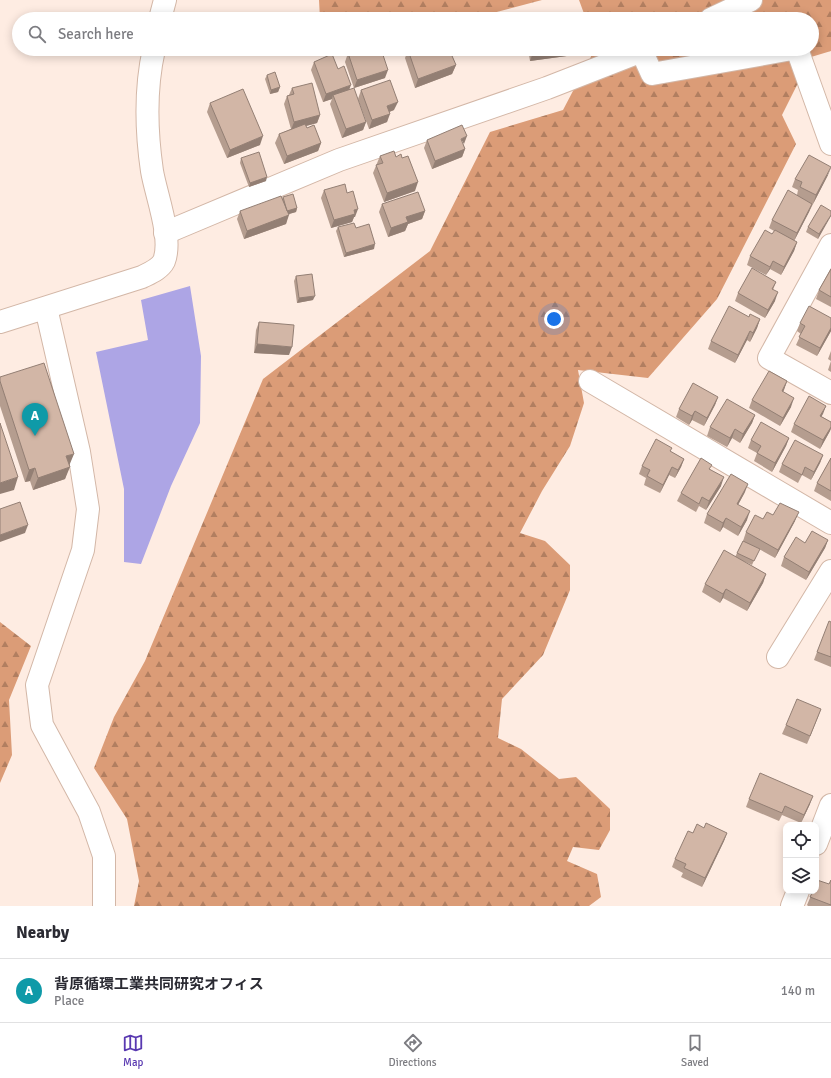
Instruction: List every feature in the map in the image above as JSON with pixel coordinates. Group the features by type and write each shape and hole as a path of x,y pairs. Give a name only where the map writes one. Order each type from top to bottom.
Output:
{"street":[{"path":"162,12 165,0"},
{"path":"726,12 751,0"},
{"path":"0,322 142,277 154,271 163,262 166,250 165,233 152,172 147,128 149,72 152,56"},
{"path":"165,233 339,160 546,88 629,56"},
{"path":"647,56 652,74 753,56"},
{"path":"800,56 831,144"},
{"path":"831,244 768,358 831,393"},
{"path":"46,308 79,452 88,509 83,550 37,685 42,725 89,812 104,856 104,906"},
{"path":"590,381 831,523"},
{"path":"778,658 831,571"},
{"path":"819,836 831,805"},
{"path":"792,906 797,894"}],"green space":[{"path":"319,0 542,0 497,12 320,12"},
{"path":"579,0 831,0 831,51 819,55 819,12 583,12"},
{"path":"591,56 814,56 811,57 782,115 796,144 717,299 648,378 578,370 584,403 570,446 542,491 520,533 545,541 570,565 570,590 543,655 502,699 498,738 521,749 559,779 576,777 610,809 610,830 599,850 573,847 567,861 597,874 601,897 589,906 134,906 139,881 127,819 94,768 114,717 145,661 263,379 430,251 490,132 563,110"},
{"path":"0,622 31,646 9,700 12,755 0,783"}],"shaded area":[{"path":"190,286 201,356 200,423 171,486 141,564 124,562 124,489 96,352 148,340 141,300"}],"building":[{"path":"328,56 333,56 338,69 344,66 351,85 326,94 314,62"},
{"path":"349,56 383,56 388,70 357,80"},
{"path":"410,56 452,56 456,65 418,79"},
{"path":"275,72 280,87 271,90 267,75"},
{"path":"390,80 398,102 387,106 390,114 372,120 361,90"},
{"path":"312,83 320,115 294,122 287,96 294,94 292,88"},
{"path":"354,88 366,122 346,129 333,95"},
{"path":"243,89 263,136 230,150 210,103"},
{"path":"305,124 307,128 314,125 321,143 287,156 279,134"},
{"path":"462,125 467,136 461,139 465,149 435,161 427,140"},
{"path":"394,151 396,157 401,154 402,158 408,156 418,182 387,193 376,165 383,163 380,156"},
{"path":"259,152 267,177 250,183 241,158"},
{"path":"809,155 831,167 816,195 800,187 802,182 795,179"},
{"path":"345,184 347,193 353,191 358,209 354,210 355,214 334,220 324,190"},
{"path":"788,190 812,204 797,233 772,220"},
{"path":"418,192 425,211 406,217 408,222 391,228 382,204"},
{"path":"293,194 297,208 287,211 283,197"},
{"path":"281,196 289,215 247,231 240,211"},
{"path":"821,205 831,211 831,215 819,234 808,227"},
{"path":"354,223 356,228 369,224 375,244 346,253 338,227"},
{"path":"765,230 772,234 775,230 797,242 784,267 773,261 770,267 750,256"},
{"path":"752,268 776,282 772,289 778,292 768,310 738,293"},
{"path":"831,269 831,297 819,290"},
{"path":"312,274 315,296 299,298 296,276"},
{"path":"729,306 749,317 750,314 760,319 753,333 750,331 738,355 711,341"},
{"path":"809,306 831,318 831,328 820,348 799,337 805,326 800,323"},
{"path":"259,322 294,325 292,347 257,344"},
{"path":"44,363 74,454 66,456 70,467 38,478 35,468 29,470 0,377"},
{"path":"769,371 787,381 782,391 794,398 783,418 752,400"},
{"path":"693,383 718,397 707,418 695,411 692,416 679,409"},
{"path":"809,396 826,406 820,416 831,422 831,427 823,440 794,424"},
{"path":"727,399 755,415 743,434 735,429 730,438 710,427"},
{"path":"761,422 789,438 775,463 757,453 761,446 751,440"},
{"path":"0,423 18,477 0,483"},
{"path":"656,439 672,448 670,451 684,459 678,470 672,467 663,485 647,476 650,470 642,466"},
{"path":"795,440 823,455 814,472 805,467 802,475 782,464"},
{"path":"701,458 712,465 709,469 724,477 709,501 702,497 699,504 681,493"},
{"path":"831,458 831,491 817,483"},
{"path":"731,474 748,484 737,504 750,511 741,527 726,518 723,523 707,514"},
{"path":"20,502 28,525 0,535 0,509"},
{"path":"780,503 799,512 778,550 746,532 755,515 763,519 767,512 773,515"},
{"path":"812,531 828,540 809,572 784,557 796,537 805,543"},
{"path":"743,541 760,549 754,561 737,553"},
{"path":"724,550 766,574 750,603 726,589 723,594 705,584"},
{"path":"829,621 831,622 831,657 817,652"},
{"path":"797,699 821,709 810,736 786,725"},
{"path":"760,773 813,796 804,815 785,806 782,813 749,799"},
{"path":"706,823 727,833 705,878 684,868 686,864 675,859 688,831 693,833 697,824 704,828"},
{"path":"831,880 831,905 810,897 812,894 819,894 819,881 829,884"}],"place":[{"name":"背原循環工業共同研究オフィス","path":"35,436"}]}
